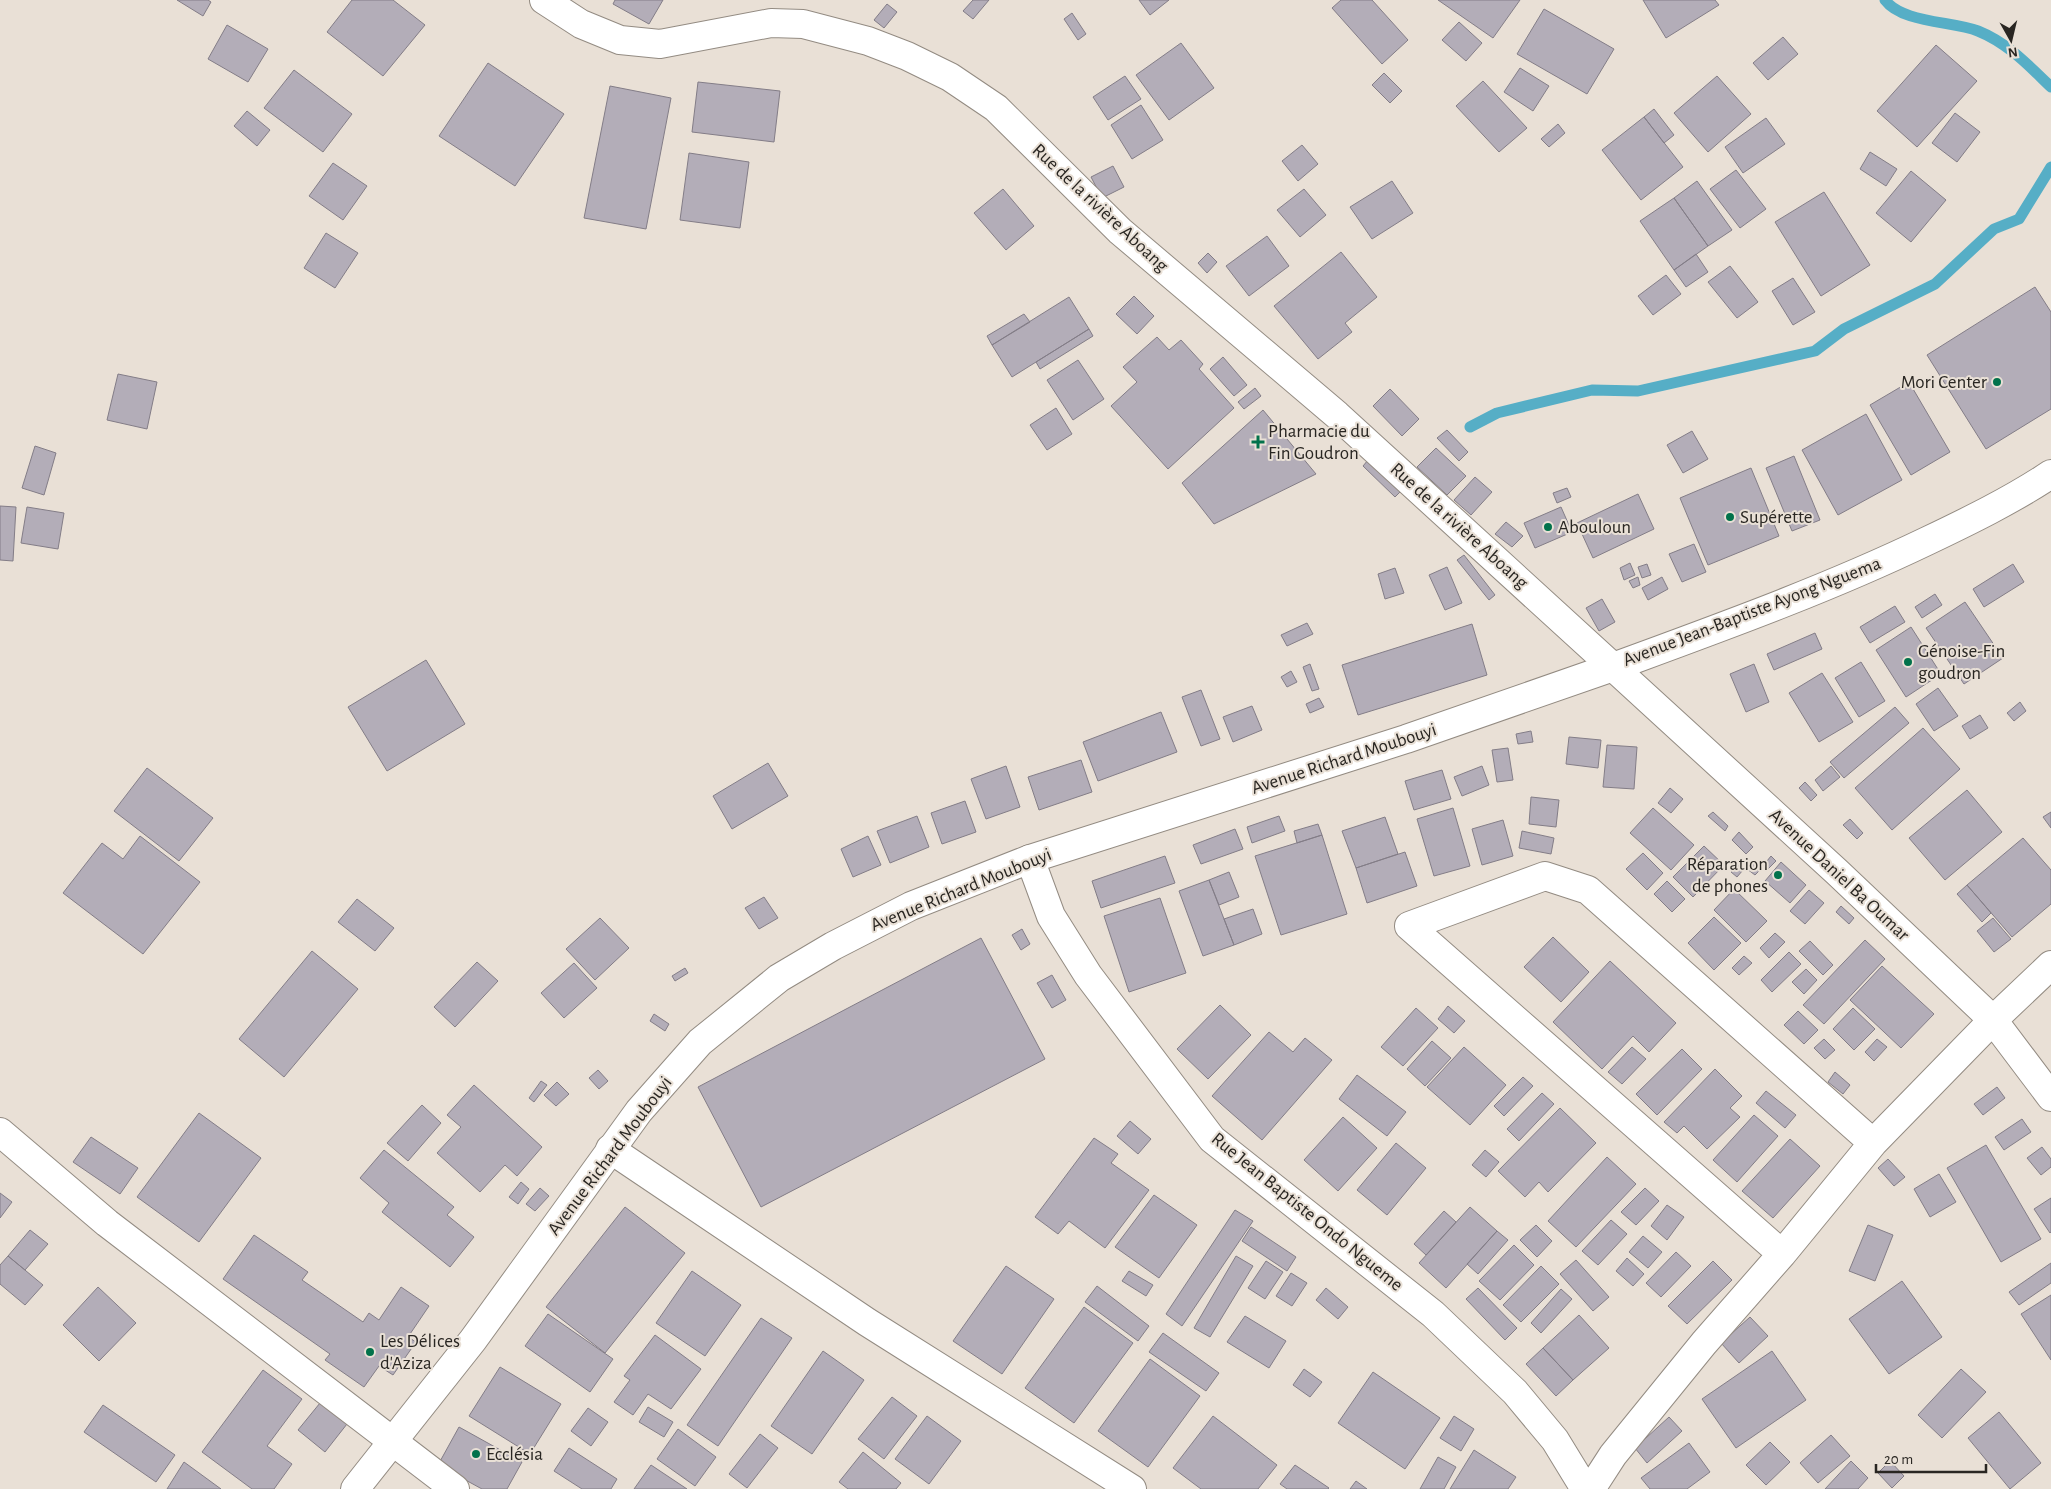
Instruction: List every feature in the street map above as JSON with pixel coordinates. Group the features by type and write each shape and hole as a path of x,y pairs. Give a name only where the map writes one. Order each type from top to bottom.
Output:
{"street":[{"name":"Rue de la rivière Aboang","path":"544,0 581,24 620,40 660,44 771,23 803,24 868,41 907,56 950,77 996,108 1120,231 1337,415 1613,667"},
{"name":"Avenue Jean-Baptiste Ayong Nguema","path":"1613,667 1791,602 1884,562 1972,520 2051,474"},
{"name":"Avenue Richard Moubouyi","path":"355,1489 473,1340 557,1227 639,1111 700,1042 779,978 833,946 912,906 1030,859 1397,742 1613,667"},
{"name":"Avenue Daniel Ba Oumar","path":"1613,667 1837,872 1993,1020 2051,1097"},
{"name":"Rue Jean Baptiste Ondo Ngueme","path":"1030,859 1051,916 1088,975 1212,1139 1432,1314 1515,1392 1555,1440 1585,1489"},
{"path":"1782,1254 1409,926 1546,876 1588,890 1873,1143"},
{"path":"1591,1489 1619,1448 1704,1343 1782,1254 1873,1143 1993,1020 2051,965"},
{"path":"0,1132 107,1223 391,1442 455,1489"},
{"path":"610,1150 867,1322 1132,1489"}],"building":[{"path":"177,0 208,0 211,2 203,16"},
{"path":"352,0 393,0 425,25 383,76 327,32"},
{"path":"615,0 663,0 649,24 613,4"},
{"path":"973,0 989,0 973,19 963,11"},
{"path":"1139,0 1169,0 1150,15"},
{"path":"1341,0 1372,0 1408,40 1382,64 1332,8"},
{"path":"1438,0 1520,0 1493,38"},
{"path":"1643,0 1715,0 1719,5 1666,38"},
{"path":"887,4 897,12 884,28 874,20"},
{"path":"1544,9 1614,49 1587,94 1517,54"},
{"path":"1072,13 1086,34 1078,40 1064,19"},
{"path":"1459,22 1482,43 1466,61 1442,40"},
{"path":"227,25 268,49 248,82 208,59"},
{"path":"1783,37 1798,54 1768,80 1753,63"},
{"path":"1181,43 1214,88 1169,120 1136,75"},
{"path":"1936,45 1977,81 1917,147 1877,111"},
{"path":"488,63 564,114 515,186 439,136"},
{"path":"1520,68 1549,86 1533,111 1504,92"},
{"path":"294,70 352,114 323,152 264,108"},
{"path":"1384,73 1402,91 1390,103 1372,85"},
{"path":"1125,76 1141,99 1108,120 1093,97"},
{"path":"1717,76 1751,114 1708,152 1674,113"},
{"path":"1483,81 1527,128 1499,152 1456,106"},
{"path":"698,82 780,91 774,142 692,132"},
{"path":"610,86 671,98 646,229 584,218"},
{"path":"1141,105 1163,140 1132,159 1111,125"},
{"path":"1654,109 1674,135 1664,143 1644,117"},
{"path":"247,111 270,130 257,146 234,126"},
{"path":"1955,113 1980,132 1957,162 1932,143"},
{"path":"1644,117 1683,167 1641,200 1602,150"},
{"path":"1766,118 1785,144 1743,173 1725,147"},
{"path":"1558,124 1565,133 1549,147 1541,139"},
{"path":"1302,145 1318,164 1298,181 1282,161"},
{"path":"1870,152 1897,169 1886,186 1860,169"},
{"path":"689,153 749,162 740,228 680,220"},
{"path":"333,163 367,186 343,220 309,196"},
{"path":"1113,166 1124,187 1102,198 1091,177"},
{"path":"1736,170 1766,209 1740,228 1710,189"},
{"path":"1911,171 1946,200 1911,242 1876,213"},
{"path":"1392,181 1413,213 1372,239 1350,207"},
{"path":"1697,181 1732,230 1708,246 1674,198"},
{"path":"1003,189 1034,226 1006,250 974,213"},
{"path":"1304,189 1326,215 1300,237 1277,210"},
{"path":"1824,192 1870,265 1821,296 1775,222"},
{"path":"1674,198 1708,246 1674,270 1640,221"},
{"path":"326,233 358,253 335,288 304,268"},
{"path":"1267,236 1289,266 1249,296 1226,266"},
{"path":"1341,252 1377,297 1345,323 1352,332 1318,359 1274,306"},
{"path":"1208,253 1217,262 1207,273 1198,263"},
{"path":"1696,254 1708,272 1686,287 1674,270"},
{"path":"1730,266 1758,302 1737,318 1708,282"},
{"path":"1666,275 1681,294 1653,315 1638,296"},
{"path":"1793,278 1815,312 1793,325 1772,291"},
{"name":"Mori Center","path":"2035,287 2051,312 2051,409 1986,449 1927,355"},
{"path":"1134,296 1154,316 1137,334 1116,314"},
{"path":"1069,297 1089,329 1012,377 992,345"},
{"path":"1024,314 1030,322 992,345 987,336"},
{"path":"1089,329 1093,336 1040,369 1036,362"},
{"path":"1157,337 1169,350 1181,340 1203,364 1199,369 1234,408 1168,469 1111,406 1137,382 1123,367"},
{"path":"1223,357 1247,385 1234,396 1210,369"},
{"path":"1078,360 1104,399 1073,420 1047,380"},
{"path":"118,374 157,382 147,429 107,420"},
{"path":"1909,382 1950,452 1911,475 1870,405"},
{"path":"1255,388 1261,396 1244,409 1238,402"},
{"path":"1390,389 1419,419 1402,436 1373,406"},
{"path":"1056,408 1072,434 1047,450 1030,425"},
{"name":"Pharmacie du Fin Goudron","path":"1263,410 1316,474 1214,524 1182,483"},
{"path":"1866,414 1902,480 1838,515 1802,450"},
{"path":"1447,430 1468,452 1459,461 1437,438"},
{"path":"1692,431 1708,459 1683,473 1667,445"},
{"path":"35,446 56,453 44,495 22,488"},
{"path":"1436,448 1466,476 1447,495 1417,467"},
{"path":"1794,456 1820,520 1792,531 1766,468"},
{"path":"1368,460 1401,491 1395,497 1363,466"},
{"name":"Supérette","path":"1751,468 1779,536 1708,565 1680,498"},
{"path":"1475,477 1492,492 1471,515 1454,500"},
{"path":"1567,488 1571,497 1557,503 1553,493"},
{"path":"1638,494 1654,529 1593,558 1577,523"},
{"path":"0,506 16,507 13,561 0,560"},
{"path":"27,507 64,513 58,549 21,543"},
{"name":"Abouloun","path":"1561,507 1572,532 1535,548 1524,523"},
{"path":"1506,522 1523,536 1512,547 1495,534"},
{"path":"1694,544 1706,572 1682,582 1669,554"},
{"path":"1464,555 1495,595 1489,600 1457,560"},
{"path":"1630,563 1635,575 1624,580 1620,568"},
{"path":"1647,564 1651,575 1642,578 1638,567"},
{"path":"2013,564 2024,582 1984,607 1973,589"},
{"path":"1447,567 1462,603 1445,610 1429,575"},
{"path":"1395,568 1404,593 1385,599 1378,574"},
{"path":"1638,577 1640,585 1633,588 1629,581"},
{"path":"1662,577 1668,589 1648,600 1642,588"},
{"path":"1935,594 1942,605 1922,618 1915,607"},
{"path":"1602,599 1615,622 1599,631 1586,608"},
{"path":"1965,602 2003,658 1964,684 1926,628"},
{"path":"1895,606 1905,622 1870,643 1860,627"},
{"path":"1307,623 1313,634 1287,646 1281,635"},
{"path":"1472,624 1487,675 1358,715 1342,665"},
{"name":"Génoise-Fin goudron","path":"1911,627 1941,674 1906,697 1876,650"},
{"path":"1815,633 1822,649 1774,670 1767,654"},
{"path":"426,660 465,724 387,771 348,707"},
{"path":"1861,662 1885,701 1859,717 1835,678"},
{"path":"1310,664 1319,689 1312,691 1303,667"},
{"path":"1754,664 1769,702 1746,712 1730,674"},
{"path":"1291,671 1297,682 1287,687 1281,677"},
{"path":"1822,673 1853,722 1819,742 1789,693"},
{"path":"1938,688 1958,716 1934,731 1916,704"},
{"path":"1201,690 1220,739 1201,746 1182,697"},
{"path":"1319,698 1324,707 1310,713 1306,704"},
{"path":"2020,702 2026,711 2014,721 2007,713"},
{"path":"1252,706 1262,730 1233,742 1223,717"},
{"path":"1895,707 1909,723 1844,778 1830,762"},
{"path":"1161,712 1177,752 1098,781 1083,742"},
{"path":"1980,715 1988,728 1970,739 1962,726"},
{"path":"1923,728 1960,769 1892,830 1855,788"},
{"path":"1531,731 1533,742 1518,744 1516,734"},
{"path":"1569,737 1601,740 1598,768 1566,764"},
{"path":"1607,745 1637,747 1634,789 1603,787"},
{"path":"1508,748 1513,780 1497,782 1492,750"},
{"path":"1081,760 1092,792 1039,810 1028,777"},
{"path":"768,763 788,796 732,829 713,796"},
{"path":"1006,766 1020,807 986,819 971,779"},
{"path":"1482,766 1489,785 1462,796 1454,777"},
{"path":"1831,766 1840,777 1823,791 1815,780"},
{"path":"147,768 213,818 179,861 114,811"},
{"path":"1442,770 1451,799 1414,810 1405,781"},
{"path":"1805,782 1817,795 1811,801 1799,788"},
{"path":"1670,788 1683,799 1671,813 1658,803"},
{"path":"1967,790 2002,832 1945,880 1909,838"},
{"path":"1531,797 1559,800 1556,827 1529,824"},
{"path":"965,801 976,832 942,844 931,813"},
{"path":"1453,808 1470,866 1434,876 1417,819"},
{"path":"1653,808 1694,845 1671,870 1630,833"},
{"path":"1713,812 1728,826 1725,831 1708,816"},
{"path":"2051,812 2051,828 2043,817"},
{"path":"917,816 929,847 890,863 877,831"},
{"path":"1279,816 1285,831 1252,843 1247,827"},
{"path":"1385,817 1398,854 1356,868 1342,831"},
{"path":"1850,819 1863,833 1857,839 1843,825"},
{"path":"1503,820 1513,856 1482,865 1472,829"},
{"path":"1318,824 1322,835 1297,843 1294,831"},
{"path":"1235,829 1243,849 1201,864 1193,845"},
{"path":"1522,831 1554,838 1551,854 1519,848"},
{"path":"1739,832 1753,847 1746,854 1732,840"},
{"path":"1322,835 1347,914 1281,935 1255,856"},
{"path":"140,836 200,882 143,954 63,893 102,843 123,859"},
{"path":"868,836 881,865 853,877 841,849"},
{"path":"2023,838 2051,870 2051,904 2012,937 1967,885"},
{"path":"1704,846 1724,865 1693,897 1673,877"},
{"path":"1405,852 1417,886 1367,903 1356,868"},
{"path":"1643,853 1663,873 1647,890 1626,869"},
{"path":"1165,856 1175,883 1101,908 1092,881"},
{"path":"1771,856 1776,861 1767,870 1763,866"},
{"path":"1753,862 1761,869 1755,875 1747,869"},
{"path":"1781,862 1806,885 1790,903 1765,881"},
{"path":"1738,865 1743,870 1737,877 1731,872"},
{"path":"1229,872 1239,897 1219,905 1209,880"},
{"path":"1209,880 1234,945 1203,956 1179,891"},
{"path":"1667,881 1685,899 1672,912 1654,894"},
{"path":"1967,885 1991,913 1982,922 1957,894"},
{"path":"1734,889 1767,921 1746,942 1714,910"},
{"path":"1809,890 1824,903 1805,924 1790,911"},
{"path":"764,897 778,918 759,929 745,908"},
{"path":"1160,898 1186,973 1129,992 1104,916"},
{"path":"357,899 394,928 375,951 338,922"},
{"path":"1841,906 1854,918 1849,924 1836,912"},
{"path":"1253,909 1262,934 1234,945 1224,919"},
{"path":"1714,917 1741,943 1714,970 1688,943"},
{"path":"600,918 629,948 595,980 566,949"},
{"path":"1993,918 2011,939 1994,952 1977,931"},
{"path":"1022,929 1030,944 1021,950 1012,935"},
{"path":"1775,933 1785,942 1769,958 1760,948"},
{"path":"1553,937 1589,972 1561,1002 1524,967"},
{"path":"981,938 1045,1059 761,1207 698,1087"},
{"path":"1865,940 1885,959 1824,1024 1803,1005"},
{"path":"1810,941 1833,965 1823,975 1799,951"},
{"path":"312,951 358,989 284,1077 239,1039"},
{"path":"1789,952 1801,964 1772,992 1761,980"},
{"path":"1744,956 1752,963 1739,975 1732,968"},
{"path":"1610,961 1676,1023 1649,1052 1633,1036 1602,1069 1553,1022"},
{"path":"477,962 498,981 455,1027 434,1007"},
{"path":"574,963 597,988 564,1018 541,993"},
{"path":"1882,966 1934,1014 1901,1048 1850,1000"},
{"path":"685,968 688,973 675,981 672,976"},
{"path":"1806,969 1817,980 1804,994 1792,982"},
{"path":"1052,975 1066,1000 1052,1008 1037,983"},
{"path":"1220,1005 1251,1035 1208,1079 1177,1049"},
{"path":"1448,1006 1465,1021 1454,1033 1438,1019"},
{"path":"1416,1008 1438,1028 1403,1066 1381,1047"},
{"path":"1853,1008 1875,1029 1854,1050 1833,1029"},
{"path":"1798,1011 1818,1030 1804,1044 1784,1025"},
{"path":"654,1014 669,1024 665,1031 650,1021"},
{"path":"1269,1032 1293,1052 1305,1038 1332,1060 1262,1140 1212,1096"},
{"path":"1824,1039 1835,1050 1825,1059 1814,1048"},
{"path":"1877,1039 1887,1047 1874,1061 1865,1052"},
{"path":"1432,1041 1451,1058 1425,1086 1407,1069"},
{"path":"1464,1047 1506,1085 1470,1125 1427,1087"},
{"path":"1632,1047 1646,1059 1622,1084 1608,1072"},
{"path":"1682,1049 1702,1069 1657,1115 1636,1094"},
{"path":"1715,1069 1742,1096 1730,1108 1740,1117 1707,1149 1684,1126 1677,1133 1664,1122"},
{"path":"598,1070 608,1081 599,1089 589,1078"},
{"path":"1835,1072 1850,1085 1843,1094 1828,1082"},
{"path":"1357,1075 1406,1112 1387,1136 1339,1099"},
{"path":"1523,1077 1533,1086 1504,1116 1494,1106"},
{"path":"541,1081 547,1085 534,1102 529,1098"},
{"path":"557,1082 569,1094 556,1106 544,1095"},
{"path":"474,1085 542,1147 517,1176 505,1165 480,1192 437,1153 461,1127 447,1115"},
{"path":"1997,1087 2005,1098 1983,1115 1974,1104"},
{"path":"1766,1091 1796,1115 1785,1128 1756,1103"},
{"path":"1542,1093 1554,1104 1519,1141 1507,1129"},
{"path":"422,1105 441,1123 408,1161 387,1143"},
{"path":"1560,1108 1596,1143 1548,1192 1539,1182 1525,1197 1498,1171"},
{"path":"199,1113 261,1158 199,1242 137,1197"},
{"path":"1754,1115 1778,1136 1737,1182 1713,1160"},
{"path":"1343,1117 1377,1148 1338,1191 1304,1160"},
{"path":"2022,1119 2031,1132 2004,1150 1995,1137"},
{"path":"1130,1121 1151,1139 1138,1154 1117,1136"},
{"path":"91,1137 138,1168 120,1194 73,1162"},
{"path":"1094,1138 1118,1154 1111,1163 1149,1190 1105,1248 1069,1221 1058,1234 1035,1217"},
{"path":"1790,1139 1820,1166 1773,1218 1742,1191"},
{"path":"1396,1143 1426,1168 1387,1215 1357,1190"},
{"path":"1986,1145 2041,1239 2001,1262 1947,1168"},
{"path":"2042,1147 2051,1159 2051,1167 2041,1175 2027,1158"},
{"path":"384,1150 454,1207 447,1215 474,1237 450,1267 382,1212 389,1203 360,1178"},
{"path":"1485,1150 1499,1162 1486,1177 1472,1165"},
{"path":"1607,1157 1636,1184 1576,1247 1548,1221"},
{"path":"1888,1159 1905,1177 1894,1186 1878,1168"},
{"path":"1939,1174 1956,1202 1930,1217 1914,1189"},
{"path":"521,1182 529,1189 518,1204 509,1197"},
{"path":"540,1188 549,1196 535,1211 526,1204"},
{"path":"1645,1188 1659,1201 1636,1225 1621,1212"},
{"path":"0,1193 12,1202 0,1218"},
{"path":"1154,1195 1197,1225 1159,1278 1115,1247"},
{"path":"2051,1198 2051,1232 2050,1233 2034,1209"},
{"path":"1667,1205 1684,1217 1667,1240 1651,1226"},
{"path":"625,1207 685,1253 605,1353 546,1307"},
{"path":"1470,1207 1497,1231 1446,1288 1419,1263"},
{"path":"1235,1210 1253,1221 1182,1326 1166,1314"},
{"path":"1444,1211 1456,1222 1426,1255 1414,1244"},
{"path":"1611,1220 1627,1234 1598,1265 1582,1251"},
{"path":"1536,1225 1552,1241 1537,1257 1520,1240"},
{"path":"1868,1225 1893,1235 1875,1281 1849,1271"},
{"path":"1251,1227 1296,1257 1287,1271 1242,1241"},
{"path":"30,1230 48,1244 25,1270 8,1256"},
{"path":"1497,1231 1508,1240 1478,1274 1467,1264"},
{"path":"254,1235 308,1272 302,1280 363,1322 369,1313 379,1320 401,1287 429,1306 408,1337 416,1342 393,1375 379,1366 364,1387 325,1360 330,1354 223,1279"},
{"path":"1643,1236 1662,1252 1648,1268 1629,1252"},
{"path":"1514,1245 1534,1265 1500,1300 1479,1281"},
{"path":"1676,1252 1691,1266 1661,1297 1646,1283"},
{"path":"8,1256 43,1285 25,1305 0,1284 0,1265"},
{"path":"1236,1256 1253,1266 1210,1337 1194,1328"},
{"path":"1627,1258 1644,1274 1633,1286 1616,1271"},
{"path":"1576,1260 1609,1297 1593,1311 1560,1274"},
{"path":"1266,1261 1283,1272 1265,1299 1248,1288"},
{"path":"1713,1261 1732,1280 1687,1324 1668,1306"},
{"path":"2051,1263 2051,1283 2019,1305 2009,1292"},
{"path":"1006,1266 1054,1299 1002,1374 953,1341"},
{"path":"1541,1266 1559,1284 1521,1322 1503,1305"},
{"path":"692,1271 741,1305 705,1356 656,1323"},
{"path":"1129,1271 1153,1285 1146,1296 1122,1281"},
{"path":"1291,1273 1307,1283 1292,1306 1276,1296"},
{"path":"1902,1281 1942,1337 1889,1374 1849,1319"},
{"path":"1097,1286 1149,1326 1138,1341 1085,1302"},
{"path":"98,1287 136,1323 99,1361 63,1325"},
{"path":"1326,1288 1348,1307 1338,1319 1316,1300"},
{"path":"1478,1288 1517,1328 1505,1340 1466,1299"},
{"path":"1561,1289 1572,1299 1541,1333 1531,1323"},
{"path":"2051,1295 2051,1360 2021,1314"},
{"path":"1084,1307 1133,1343 1074,1423 1025,1388"},
{"path":"548,1314 613,1359 590,1392 525,1346"},
{"path":"1579,1315 1609,1348 1573,1380 1543,1348"},
{"path":"1245,1316 1286,1341 1269,1368 1227,1342"},
{"path":"1750,1317 1768,1336 1739,1363 1721,1343"},
{"path":"761,1318 792,1338 718,1446 687,1425"},
{"path":"1163,1333 1219,1373 1206,1391 1149,1352"},
{"path":"655,1335 701,1369 671,1409 648,1394 633,1415 614,1402 630,1380 624,1376"},
{"path":"1543,1348 1573,1380 1556,1396 1526,1364"},
{"path":"823,1351 864,1380 812,1454 771,1426"},
{"path":"1772,1351 1806,1400 1736,1448 1702,1399"},
{"path":"1150,1359 1200,1396 1148,1467 1098,1431"},
{"path":"500,1367 561,1404 530,1454 469,1416"},
{"path":"1304,1369 1322,1382 1310,1397 1293,1385"},
{"path":"1961,1369 1986,1392 1942,1438 1918,1415"},
{"path":"263,1370 302,1399 267,1446 292,1464 274,1489 252,1489 202,1452"},
{"path":"1373,1372 1440,1418 1405,1469 1338,1423"},
{"path":"892,1397 917,1416 884,1459 858,1439"},
{"path":"320,1403 347,1424 325,1452 298,1430"},
{"path":"103,1405 175,1455 156,1482 84,1432"},
{"path":"648,1407 673,1422 664,1437 639,1422"},
{"path":"588,1408 608,1422 591,1446 571,1431"},
{"path":"1999,1412 2041,1463 2010,1489 1968,1438"},
{"path":"927,1416 961,1441 929,1484 895,1459"},
{"path":"1213,1416 1277,1465 1258,1489 1201,1489 1173,1468"},
{"path":"1454,1416 1474,1429 1461,1451 1440,1438"},
{"path":"1669,1417 1682,1431 1647,1463 1635,1448"},
{"name":"Ecclésia","path":"459,1427 522,1462 507,1489 482,1489 438,1465"},
{"path":"678,1429 716,1457 695,1486 657,1459"},
{"path":"760,1434 778,1448 747,1488 729,1474"},
{"path":"1831,1435 1850,1456 1818,1483 1800,1463"},
{"path":"1770,1442 1790,1462 1766,1485 1746,1465"},
{"path":"1689,1443 1710,1472 1687,1489 1650,1489 1641,1478"},
{"path":"569,1448 617,1479 611,1489 582,1489 554,1471"},
{"path":"1474,1450 1516,1477 1508,1489 1450,1489"},
{"path":"863,1452 901,1483 896,1489 848,1489 839,1482"},
{"path":"1438,1457 1456,1467 1444,1489 1420,1489"},
{"path":"1851,1461 1868,1478 1858,1489 1825,1489"},
{"path":"1890,1461 1904,1476 1892,1488 1878,1473"},
{"path":"184,1462 221,1489 167,1489"},
{"path":"651,1465 687,1489 634,1489"},
{"path":"1295,1465 1329,1488 1287,1489 1280,1484"},
{"path":"1356,1481 1367,1489 1350,1489"}],"waterway":[{"path":"1885,0 1893,8 1903,13 1967,28 1989,36 2018,56 2051,87"},
{"path":"1470,427 1497,413 1592,390 1638,391 1815,351 1844,329 1935,284 1994,229 2019,219 2051,167"}],"place":[{"name":"Mori Center","path":"1997,382"},
{"name":"Pharmacie du Fin Goudron","path":"1258,442"},
{"name":"Supérette","path":"1730,517"},
{"name":"Abouloun","path":"1548,527"},
{"name":"Génoise-Fin goudron","path":"1908,662"},
{"name":"Réparation de phones","path":"1778,875"},
{"name":"Les Délices d'Aziza","path":"370,1352"},
{"name":"Ecclésia","path":"476,1454"}]}
